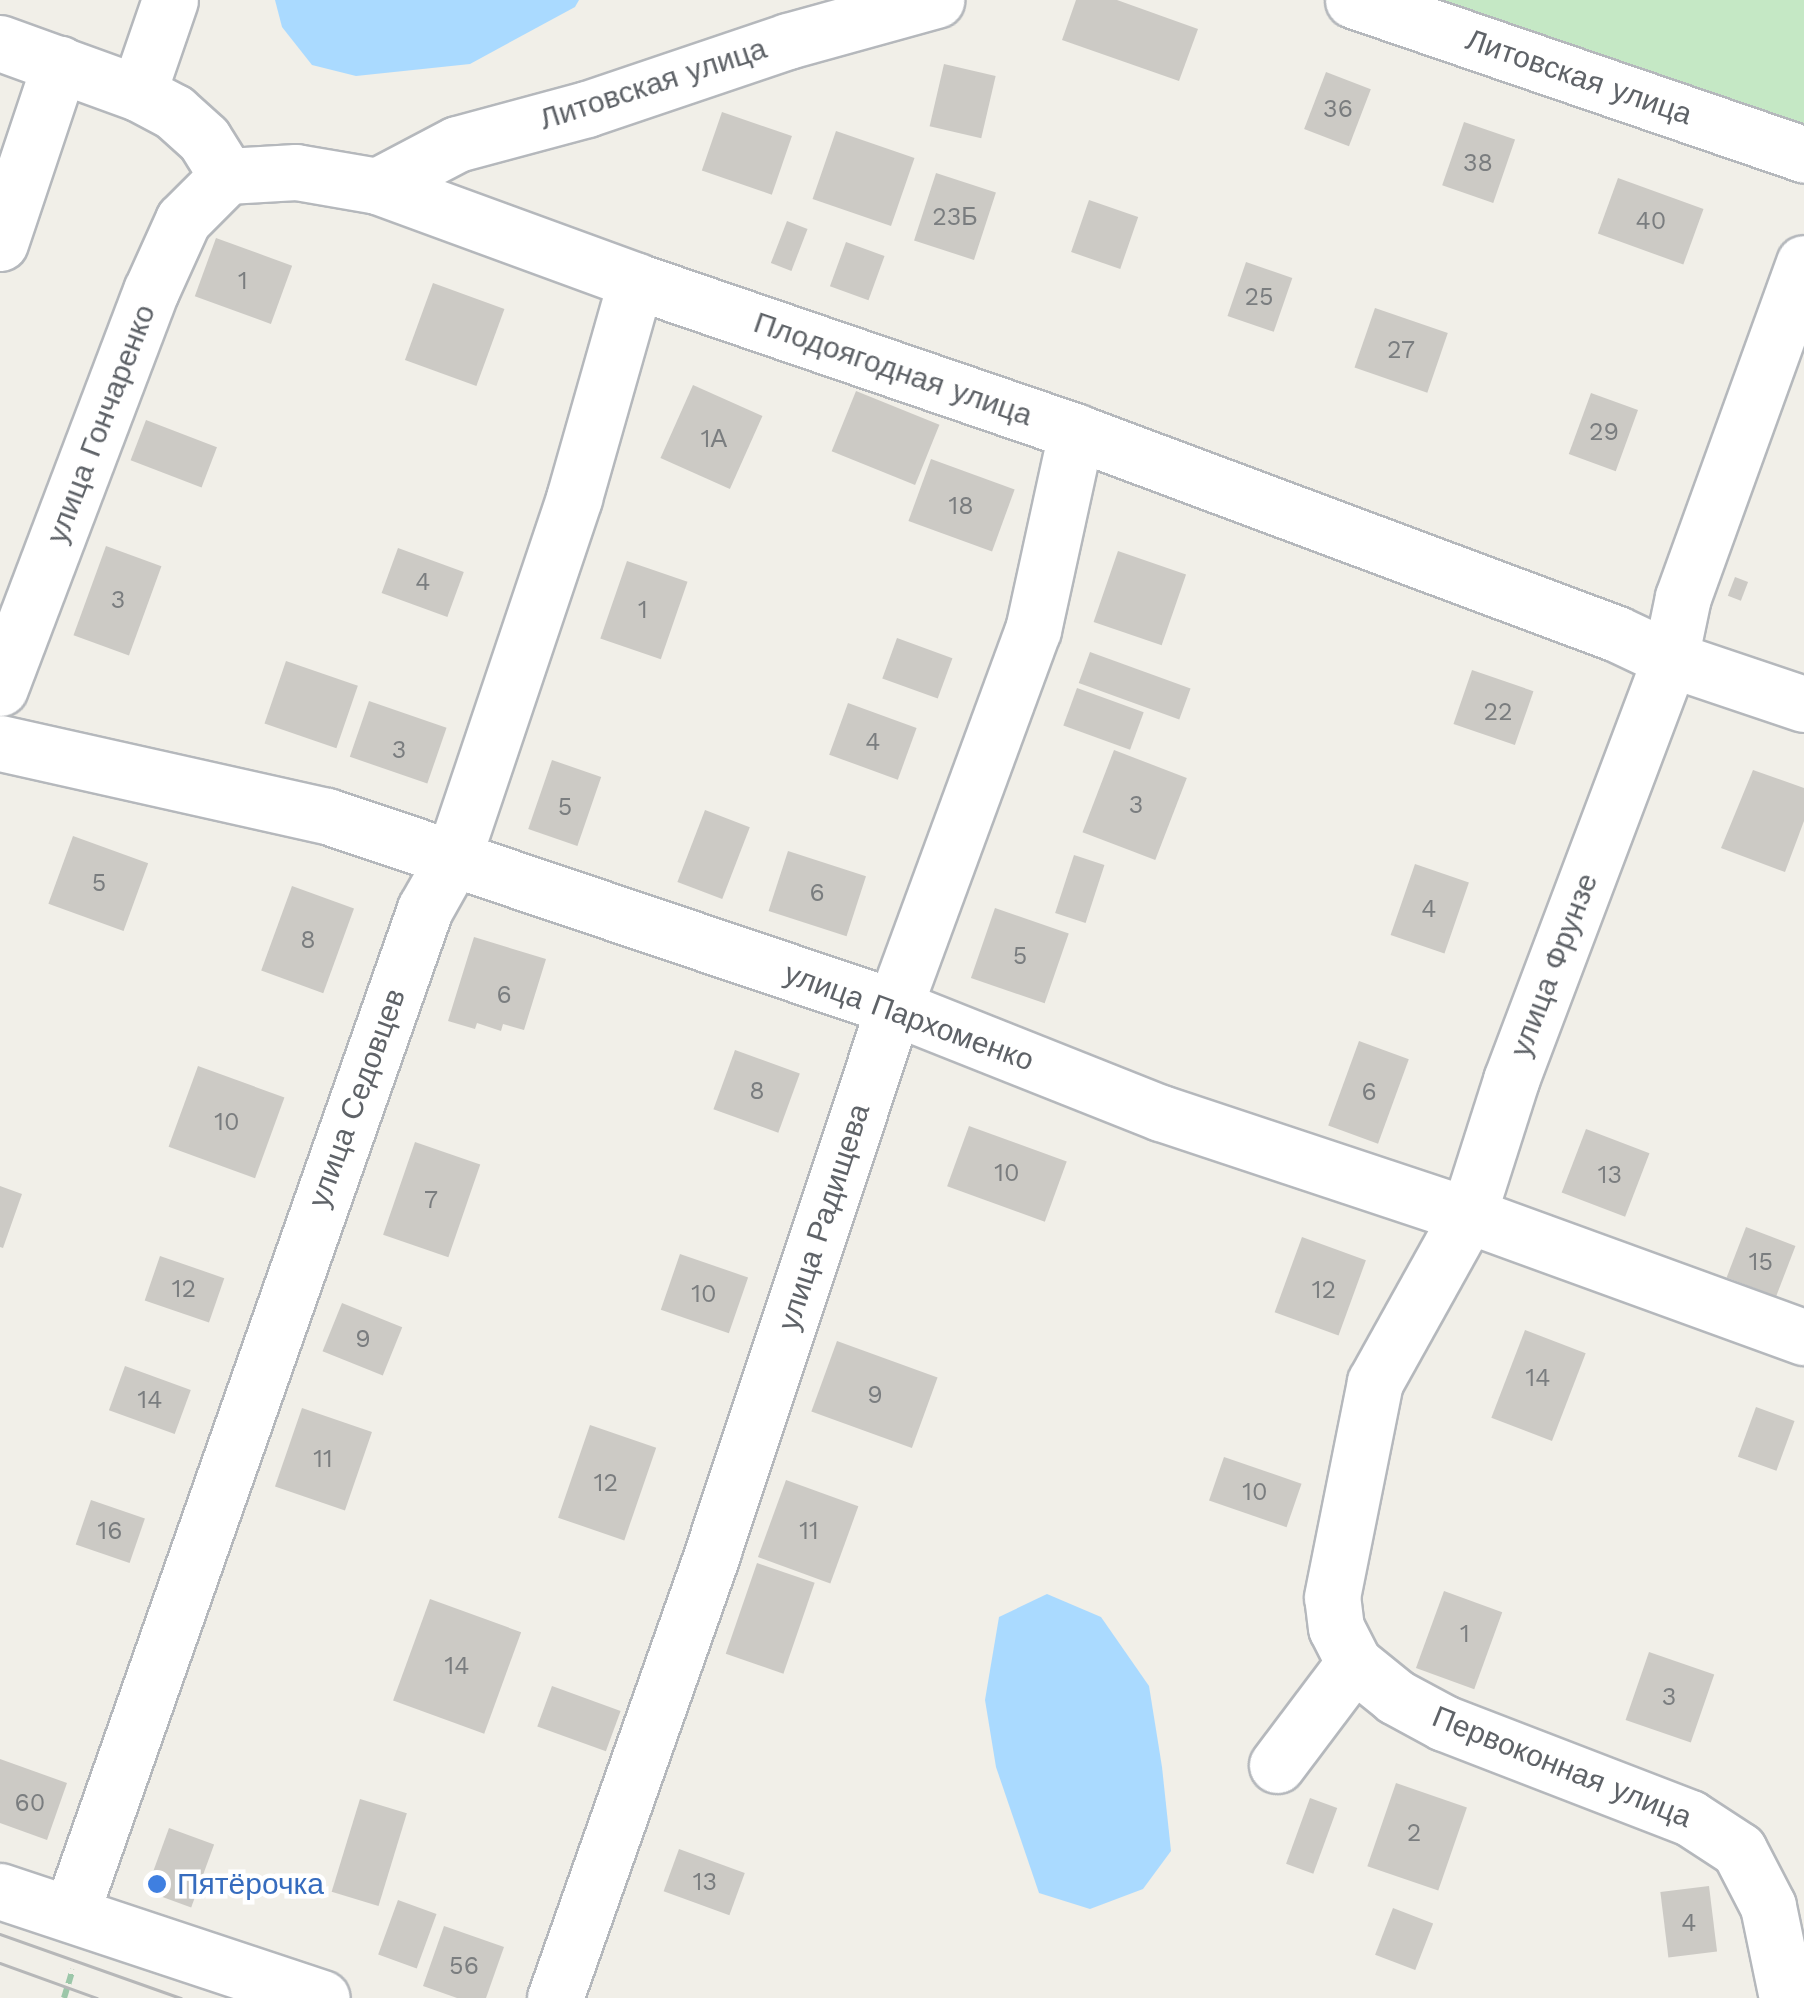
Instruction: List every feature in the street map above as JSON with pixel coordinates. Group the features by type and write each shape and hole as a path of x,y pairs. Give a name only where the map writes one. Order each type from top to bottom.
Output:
{"street":[{"path":"138,93 170,0"},
{"name":"Литовская улица","path":"377,186 457,144 587,109 788,40 936,0"},
{"name":"Литовская улица","path":"1353,0 1804,154"},
{"path":"0,42 138,93 174,112 204,139 227,176"},
{"path":"0,242 60,64"},
{"name":"Плодоягодная улица","path":"227,176 296,172 377,186 636,281 1076,432 1618,634 1670,659 1804,704"},
{"name":"улица Гончаренко","path":"0,688 152,291 183,220 227,176"},
{"name":"улица Фрунзе","path":"1354,1663 1336,1628 1332,1596 1376,1382 1468,1215 1511,1080 1670,659 1683,596 1804,262"},
{"name":"улица Седовцев","path":"70,1914 418,928 452,860 574,498 636,281"},
{"name":"улица Радищева","path":"555,1998 713,1550 894,1008 1032,630 1076,432"},
{"name":"улица Пархоменко","path":"0,742 326,816 894,1008 1162,1114 1468,1215 1804,1337"},
{"path":"1277,1766 1354,1663"},
{"name":"Первоконная улица","path":"1354,1663 1396,1697 1444,1723 1714,1830 1739,1850 1756,1877 1768,1906 1788,1998"},
{"path":"0,1891 322,1998"}],"green space":[{"path":"1440,0 1804,0 1804,131 1796,134"}],"water":[{"path":"275,0 579,0 575,7 470,64 356,76 312,65 282,27"},
{"path":"1047,1594 1101,1617 1149,1686 1162,1767 1171,1851 1143,1889 1090,1909 1039,1893 996,1767 985,1700 999,1617"}],"building":[{"path":"1076,0 1117,0 1198,29 1179,81 1062,40"},
{"path":"944,64 996,76 981,138 930,126"},
{"path":"1326,72 1371,89 1349,146 1304,129"},
{"path":"722,112 792,136 772,195 702,171"},
{"path":"1464,122 1515,140 1493,203 1442,185"},
{"path":"836,131 914,158 891,226 813,199"},
{"path":"936,173 996,192 974,260 914,241"},
{"path":"1618,178 1704,209 1683,265 1598,233"},
{"path":"1089,200 1138,217 1120,269 1071,252"},
{"path":"787,221 808,229 791,271 771,263"},
{"path":"216,238 292,266 271,324 195,296"},
{"path":"846,242 885,256 868,300 830,286"},
{"path":"1246,262 1292,278 1274,332 1227,316"},
{"path":"433,283 504,309 476,386 405,360"},
{"path":"1375,308 1448,333 1427,393 1354,368"},
{"path":"693,385 762,416 730,489 660,458"},
{"path":"856,391 939,425 915,485 832,451"},
{"path":"1591,393 1638,410 1616,471 1569,454"},
{"path":"146,420 217,447 202,487 131,460"},
{"path":"931,459 1015,489 992,551 908,521"},
{"path":"106,546 161,566 129,655 74,635"},
{"path":"398,548 464,572 447,617 382,593"},
{"path":"1118,551 1186,574 1162,645 1094,622"},
{"path":"627,561 688,582 661,659 600,639"},
{"path":"1735,577 1748,582 1741,601 1728,596"},
{"path":"897,638 952,658 938,699 882,678"},
{"path":"1090,652 1191,689 1179,720 1079,683"},
{"path":"286,661 358,686 336,748 265,723"},
{"path":"1472,670 1533,691 1515,745 1453,724"},
{"path":"1077,688 1144,712 1130,750 1063,726"},
{"path":"369,701 447,728 427,783 350,757"},
{"path":"848,703 917,728 898,780 829,755"},
{"path":"1114,750 1187,778 1155,860 1082,832"},
{"path":"552,760 601,777 577,846 528,829"},
{"path":"1753,770 1804,788 1804,821 1785,872 1721,848"},
{"path":"705,810 750,827 722,899 677,882"},
{"path":"73,836 148,863 124,931 48,904"},
{"path":"788,851 866,876 847,936 769,911"},
{"path":"1074,855 1104,865 1086,923 1055,913"},
{"path":"1415,864 1469,883 1444,953 1391,935"},
{"path":"292,886 354,909 323,993 261,971"},
{"path":"995,908 1069,933 1045,1003 971,978"},
{"path":"474,937 546,959 524,1030 503,1024 501,1031 477,1023 475,1029 448,1021"},
{"path":"1359,1041 1409,1059 1378,1144 1328,1126"},
{"path":"735,1050 800,1074 778,1133 713,1109"},
{"path":"198,1066 284,1097 255,1178 169,1147"},
{"path":"969,1126 1067,1162 1045,1222 947,1186"},
{"path":"1586,1129 1649,1153 1625,1217 1562,1192"},
{"path":"415,1142 480,1164 448,1257 383,1235"},
{"path":"0,1186 22,1194 3,1248 0,1247"},
{"path":"1746,1227 1795,1246 1776,1296 1727,1277"},
{"path":"1302,1237 1366,1260 1339,1335 1275,1312"},
{"path":"680,1254 748,1277 729,1333 661,1310"},
{"path":"160,1256 224,1278 209,1323 145,1300"},
{"path":"342,1303 402,1327 383,1376 323,1351"},
{"path":"1525,1330 1586,1353 1552,1441 1491,1418"},
{"path":"837,1341 938,1378 912,1448 811,1411"},
{"path":"125,1366 191,1390 175,1434 109,1410"},
{"path":"1756,1407 1795,1421 1776,1471 1738,1457"},
{"path":"302,1408 372,1432 345,1511 275,1486"},
{"path":"590,1425 656,1448 624,1540 558,1518"},
{"path":"1224,1457 1302,1484 1287,1527 1209,1500"},
{"path":"786,1480 858,1506 830,1583 758,1557"},
{"path":"91,1500 145,1519 130,1563 76,1544"},
{"path":"757,1563 815,1583 783,1674 726,1654"},
{"path":"1444,1591 1502,1612 1474,1689 1416,1668"},
{"path":"430,1599 521,1632 484,1734 393,1700"},
{"path":"1649,1652 1714,1674 1691,1743 1626,1720"},
{"path":"552,1686 621,1711 606,1751 537,1726"},
{"path":"0,1759 67,1783 47,1840 0,1823"},
{"path":"1396,1783 1467,1807 1438,1891 1367,1866"},
{"path":"1310,1798 1337,1808 1313,1874 1286,1864"},
{"path":"360,1799 407,1813 378,1906 332,1892"},
{"path":"169,1828 214,1844 191,1907 146,1891"},
{"path":"679,1849 745,1873 729,1915 664,1891"},
{"path":"1709,1886 1717,1952 1668,1957 1660,1892"},
{"path":"398,1900 437,1914 417,1969 378,1955"},
{"path":"1393,1908 1433,1923 1415,1970 1375,1955"},
{"path":"444,1926 504,1947 486,1998 457,1998 423,1986"}],"tram line":[{"path":"0,1934 181,1998"},
{"path":"0,1963 97,1998"}],"place":[{"name":"Пятёрочка","path":"157,1884"}]}
